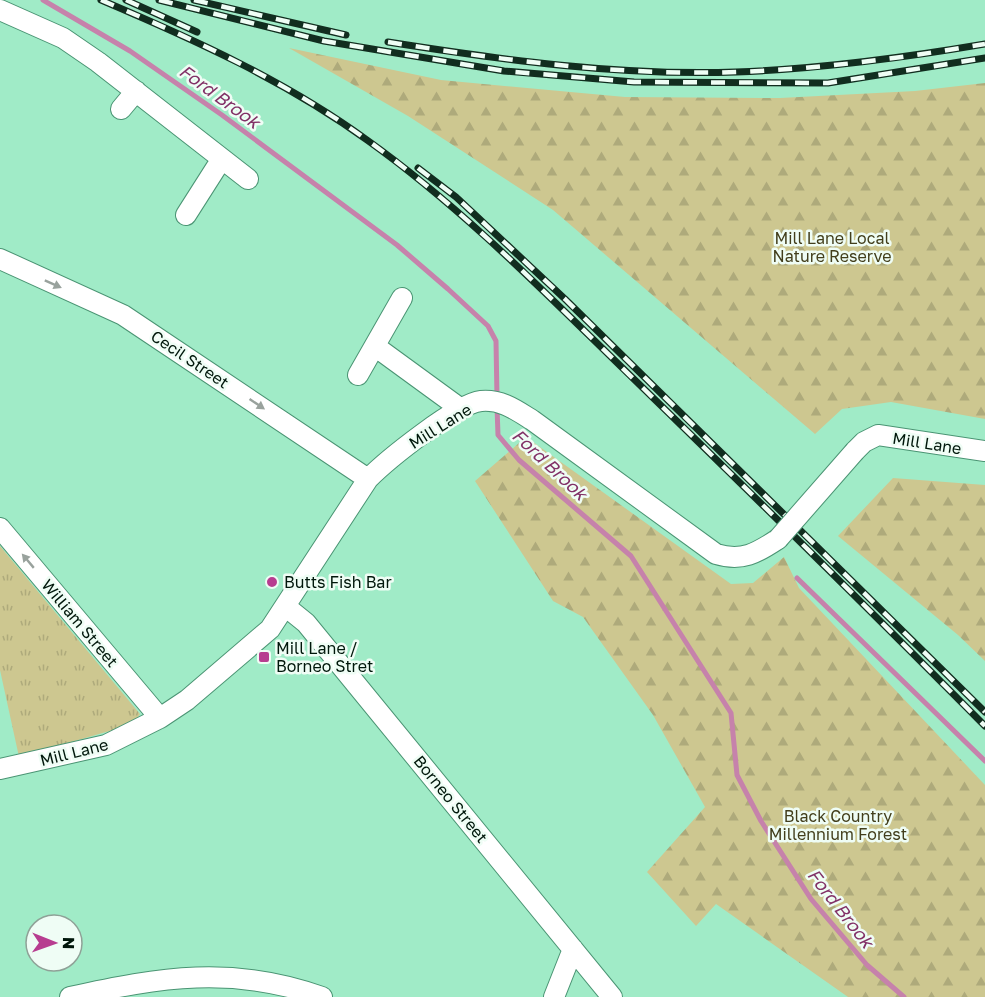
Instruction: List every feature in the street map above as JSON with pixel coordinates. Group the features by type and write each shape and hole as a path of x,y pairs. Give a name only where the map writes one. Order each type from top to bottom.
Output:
{"street":[{"path":"0,10 63,38 136,91 248,179"},
{"path":"121,109 136,91"},
{"path":"186,215 221,160"},
{"name":"Cecil Street","path":"0,259 123,315 368,479"},
{"path":"358,375 402,298"},
{"path":"376,347 461,409"},
{"name":"Mill Lane","path":"0,769 106,745 160,718 252,646 270,628 368,479 381,466 461,409 480,401 506,404 716,554 738,558 754,554 778,539 855,451 864,442 878,435 985,451"},
{"name":"William Street","path":"0,528 160,718"},
{"name":"Borneo Street","path":"285,606 306,623 612,997"},
{"path":"554,997 573,949"},
{"path":"70,997 159,979 228,975 266,980 322,997"}],"green space":[{"name":"Mill Lane Local Nature Reserve","path":"289,48 441,80 625,97 780,98 915,91 985,83 985,419 891,402 842,409 815,434 553,210 408,116"},
{"name":"Black Country Millennium Forest","path":"526,437 731,584 753,583 784,557 799,588 985,785 985,997 848,997 716,904 696,926 647,872 705,807 653,715 583,617 553,601 475,481"},
{"path":"893,478 985,485 985,661 958,635 838,536"},
{"path":"0,546 140,714 134,724 19,757 0,670"}],"waterway":[{"name":"Ford Brook","path":"43,0 130,51 222,115 397,245 448,289 488,326 496,341 497,398"},
{"name":"Ford Brook","path":"497,407 498,435 519,460 631,556 731,713 737,775 761,821 811,899 867,965 904,997"},
{"path":"797,578 985,761"}],"railway":[{"path":"101,0 238,62 304,99 367,140 440,197 577,323 985,726"},
{"path":"126,0 197,32"},
{"path":"159,0 324,41 504,71 634,82 828,83 985,58"},
{"path":"194,0 346,35"},
{"path":"388,42 561,65 692,73 767,71 830,66 985,44"},
{"path":"418,168 456,197 565,299 985,712"}],"place":[{"name":"Butts Fish Bar","path":"272,582"},
{"name":"Mill Lane / Borneo Stret","path":"264,657"}]}
